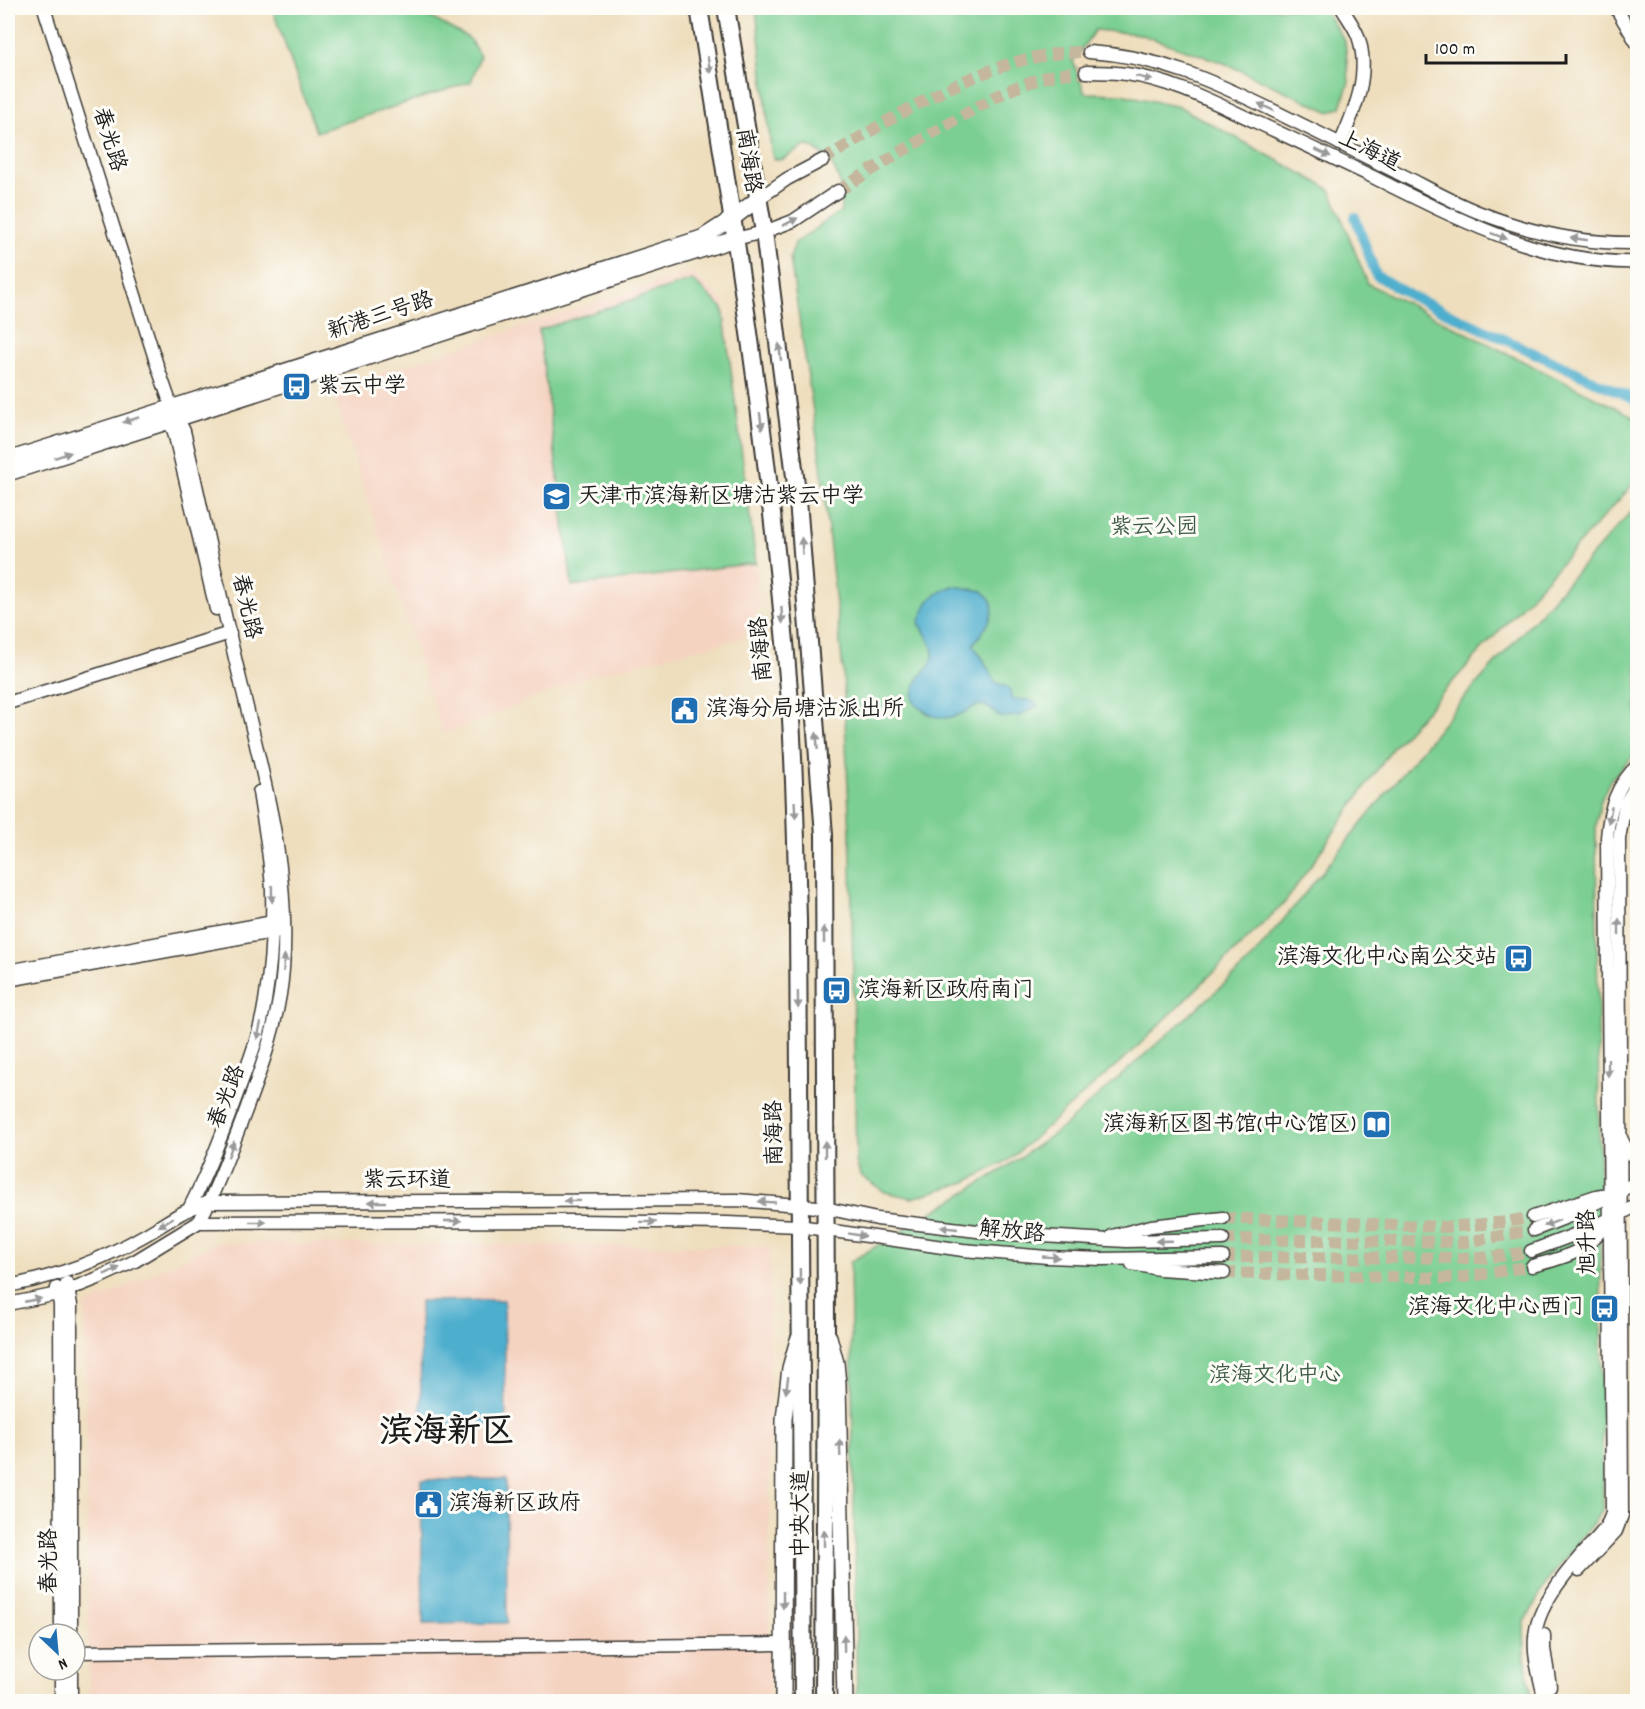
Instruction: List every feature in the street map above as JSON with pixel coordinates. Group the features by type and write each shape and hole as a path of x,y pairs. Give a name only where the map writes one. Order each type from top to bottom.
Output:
{"highway":[{"name":"南海路","path":"699,8 733,219 763,440 789,692 796,840 801,1328"},
{"name":"南海路","path":"726,8 764,232 798,500 824,835 826,1328"},
{"name":"中央大道","path":"801,1328 803,1701"},
{"name":"中央大道","path":"824,1701 826,1328"}],"main road":[{"name":"新港三号路","path":"8,473 171,414 702,238 733,219 758,199"},
{"name":"新港三号路","path":"8,460 171,414 735,239"},
{"path":"783,1701 784,1419 790,1368 801,1328"},
{"path":"826,1328 836,1363 838,1384 845,1701"}],"street":[{"name":"春光路","path":"36,8 171,414"},
{"name":"春光路","path":"44,8 171,414 273,823 284,890 265,1003 256,1040 207,1173 190,1207"},
{"path":"1340,144 1358,98 1363,65 1357,35 1342,8"},
{"path":"1616,8 1638,45"},
{"name":"上海道","path":"1089,52 1128,56 1181,69 1240,95 1476,212 1521,227 1576,239 1638,243"},
{"name":"上海道","path":"1086,72 1129,74 1190,93 1336,159 1458,219 1508,239 1572,255 1638,262"},
{"path":"758,199 772,188 823,160"},
{"path":"735,239 764,232 792,221 838,191"},
{"path":"8,704 226,634"},
{"name":"旭升路","path":"1553,1701 1543,1638 1548,1620 1573,1578 1613,1535 1621,1520 1608,822 1617,792 1626,777 1638,765"},
{"name":"旭升路","path":"1614,1194 1619,1132 1619,839 1625,804 1638,782"},
{"name":"春光路","path":"199,1222 210,1202 260,1073 271,1038 279,1001 278,926"},
{"path":"8,971 278,926"},
{"path":"8,980 278,926"},
{"path":"1619,1132 1628,1152 1638,1161"},
{"path":"1533,1223 1596,1196 1614,1194 1638,1182"},
{"name":"紫云环道","path":"8,1286 60,1274 144,1236 190,1207 210,1202 737,1200 825,1208"},
{"path":"1531,1251 1567,1239 1638,1205"},
{"name":"解放路","path":"825,1208 877,1219 935,1227 1099,1239 1148,1241 1223,1239"},
{"path":"1532,1266 1568,1256 1587,1246 1616,1216"},
{"name":"旭升路","path":"1545,1701 1536,1655 1535,1639 1539,1621 1546,1605 1564,1577 1608,1525 1612,1512 1616,1216"},
{"path":"1099,1239 1151,1226 1223,1218"},
{"name":"紫云环道","path":"199,1222 577,1221 727,1222 799,1226"},
{"path":"8,1304 64,1292 135,1261 199,1222"},
{"name":"解放路","path":"799,1226 963,1250 1102,1259 1223,1257"},
{"path":"1102,1259 1159,1269 1224,1273"},
{"name":"春光路","path":"60,1274 64,1292 70,1622"},
{"name":"春光路","path":"61,1622 60,1305 64,1292"},
{"path":"87,1652 783,1644"},
{"path":"61,1682 61,1701"},
{"path":"71,1682 71,1701"}],"shaded area":[{"name":"天津市滨海新区塘沽紫云中学","path":"690,272 724,301 760,606 742,638 592,675 443,735 332,389"},
{"name":"滨海新区政府","path":"215,1243 770,1246 769,1701 89,1701 85,1306"}],"green space":[{"path":"272,8 413,8 469,38 480,56 471,82 316,132"},
{"name":"紫云公园","path":"756,8 1323,8 1345,41 1349,82 1341,107 1330,112 1224,63 1139,34 1095,30 1073,61 1085,93 1121,94 1180,107 1330,189 1368,284 1637,418 1637,480 1393,747 1286,901 1138,1046 1009,1160 966,1182 912,1198 885,1192 860,1175 856,1161 851,859 843,671 821,464 790,258 795,243 841,211 841,190 831,164 807,145 781,160 774,159 771,151"},
{"path":"692,280 723,308 756,563 572,586 539,330"},
{"name":"滨海文化中心","path":"1637,505 1637,752 1610,780 1600,803 1596,828 1603,1510 1547,1582 1524,1624 1525,1659 1533,1701 857,1701 850,1262 1002,1170 1062,1128 1249,962 1463,699"}],"water":[{"path":"953,586 983,591 990,600 993,609 990,620 973,645 995,682 1009,688 1012,699 1030,700 1038,706 1019,716 1000,717 987,707 979,705 956,716 942,718 924,711 913,701 915,687 929,666 933,652 919,623 930,599"},
{"path":"504,1300 506,1426 421,1427 420,1301"},
{"path":"506,1479 507,1623 423,1624 421,1480"}],"waterway":[{"path":"1355,217 1376,275 1411,296 1638,401"}],"tunnel":[{"path":"823,160 916,105 984,73 1019,61 1054,54 1089,52"},
{"path":"838,191 995,97 1047,77 1086,72"},
{"path":"1223,1218 1448,1227 1506,1222 1533,1217"},
{"path":"1223,1239 1466,1242 1534,1230"},
{"path":"1223,1257 1480,1258 1531,1251"},
{"path":"1224,1273 1445,1278 1532,1266"}],"place":[{"name":"紫云中学","path":"297,387"},
{"name":"天津市滨海新区塘沽紫云中学","path":"557,497"},
{"name":"滨海分局塘沽派出所","path":"685,710"},
{"name":"滨海文化中心南公交站","path":"1518,958"},
{"name":"滨海新区政府南门","path":"837,991"},
{"name":"滨海新区图书馆(中心馆区)","path":"1377,1125"},
{"name":"滨海文化中心西门","path":"1605,1308"},
{"name":"滨海新区政府","path":"428,1504"}],"district":[{"name":"滨海新区","path":"447,1434"}]}
